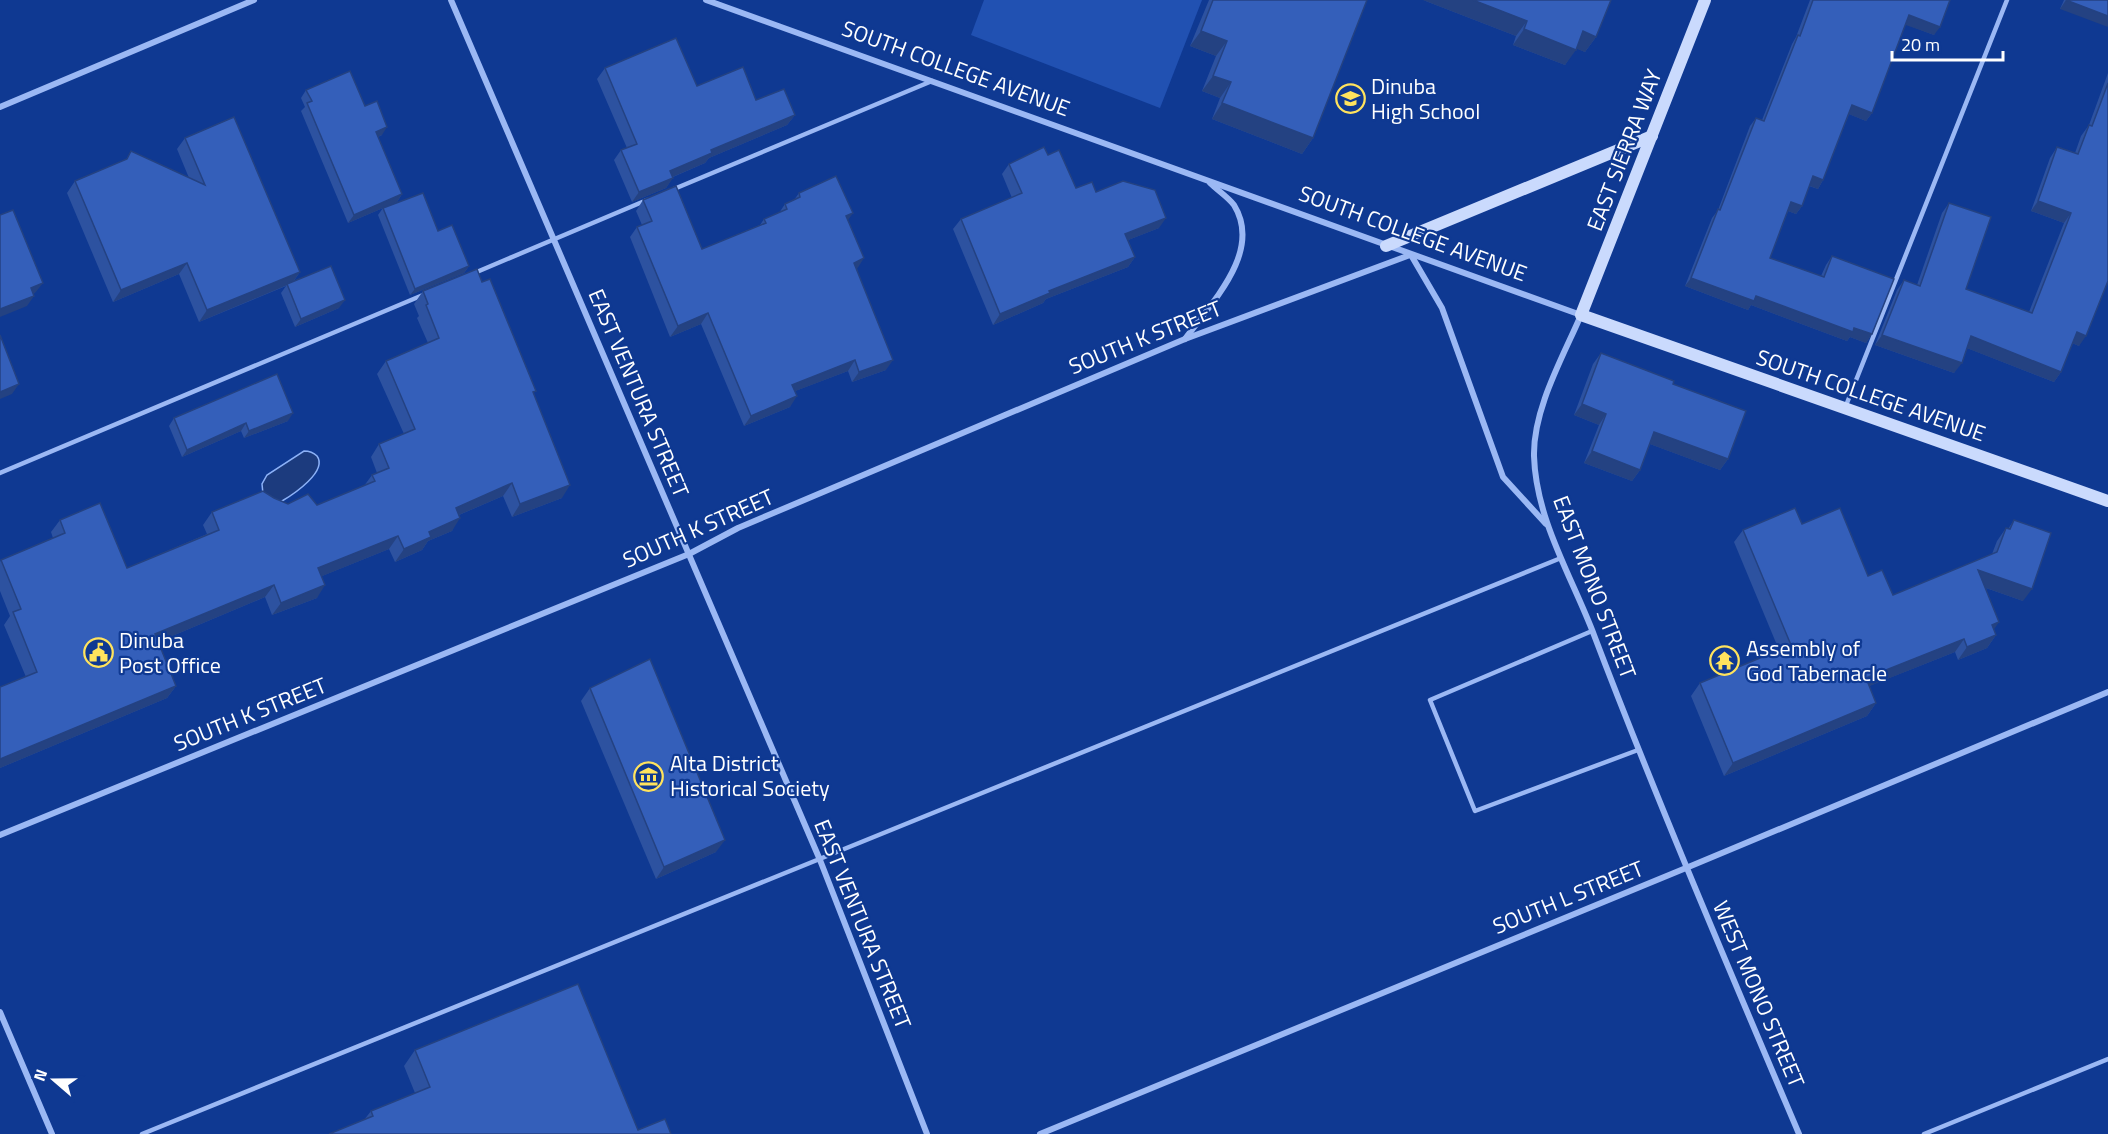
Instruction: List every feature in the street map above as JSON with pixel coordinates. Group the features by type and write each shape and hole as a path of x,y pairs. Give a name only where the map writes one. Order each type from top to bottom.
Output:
{"street":[{"path":"0,108 254,0"},
{"name":"EAST VENTURA STREET","path":"451,0 820,860 927,1134"},
{"name":"SOUTH COLLEGE AVENUE","path":"706,0 1411,255 2107,498"},
{"name":"EAST SIERRA WAY","path":"1581,315 1705,0"},
{"path":"1386,246 1652,136"},
{"path":"1185,339 1233,273 1241,251 1242,226 1233,204 1207,181"},
{"path":"1411,255 1442,308 1503,477 1548,526"},
{"name":"SOUTH K STREET","path":"0,835 689,554 738,528 1185,339 1411,255"},
{"name":"EAST MONO STREET","path":"1581,315 1539,417 1535,438 1536,480 1548,526 1686,868"},
{"name":"SOUTH L STREET","path":"1040,1134 2108,692"},
{"name":"WEST MONO STREET","path":"1686,868 1799,1134"},
{"path":"0,1012 52,1134"}],"lane":[{"path":"1845,408 2007,0"},
{"path":"672,190 932,81"},
{"path":"466,276 651,199"},
{"path":"0,473 434,290"},
{"path":"142,1134 1561,558"},
{"path":"1592,631 1430,700 1475,811 1638,750"},
{"path":"1924,1134 2108,1059"}],"shaded area":[{"path":"984,0 1202,0 1160,108 971,35"},
{"path":"304,451 317,456 319,462 318,468 308,482 282,501 277,502 263,494 262,484 267,475"}],"building":[{"path":"1213,0 1367,0 1313,138 1222,103 1231,82 1213,76 1227,41 1201,31"},
{"path":"1473,0 1611,0 1596,37 1583,31 1576,50 1524,29 1527,21"},
{"path":"1813,0 1950,0 1940,27 1909,15 1872,113 1852,105 1823,180 1813,176 1802,206 1791,202 1770,258 1824,277 1832,256 1894,279 1872,334 1854,328 1853,332 1756,296 1754,301 1691,278 1756,118 1764,121"},
{"path":"2066,0 2108,0 2108,16"},
{"path":"676,38 697,86 743,67 756,100 784,89 795,115 711,150 712,153 670,171 673,178 639,192 621,150 637,144 605,68"},
{"path":"350,71 365,106 377,101 387,127 376,132 402,194 354,215 307,103 312,101 306,90"},
{"path":"2108,83 2108,281 2086,336 2077,332 2061,372 1971,336 1962,363 1882,335 1904,280 1920,286 1949,203 1991,217 1966,289 2032,313 2071,213 2038,201 2057,147 2078,154 2089,125 2092,126"},
{"path":"234,117 300,272 207,310 187,263 121,290 75,181 127,159 131,151 205,185 185,138"},
{"path":"1044,147 1048,155 1059,150 1076,188 1092,182 1096,192 1123,181 1155,190 1166,218 1125,234 1135,257 1049,291 1050,293 1000,314 961,219 1022,193 1009,164"},
{"path":"836,176 853,213 846,216 864,258 854,263 893,360 859,372 855,360 792,385 797,396 751,416 708,313 678,326 637,227 652,221 643,200 676,186 702,249 766,223 764,219 787,209 785,204 800,197 799,193"},
{"path":"423,193 438,231 452,225 469,266 415,289 383,208"},
{"path":"13,210 43,283 31,288 34,296 0,309 0,215"},
{"path":"331,266 345,300 301,319 287,284"},
{"path":"477,269 482,282 490,279 536,391 533,392 570,485 520,504 512,483 456,508 460,518 429,532 431,537 404,549 398,536 318,568 325,585 281,603 274,585 155,634 176,686 0,759 0,687 37,672 13,612 21,609 1,560 65,533 60,520 100,503 127,568 219,530 212,512 263,491 288,504 308,494 317,505 375,481 372,475 389,468 379,444 415,429 386,361 439,338 423,291"},
{"path":"0,335 19,384 0,392"},
{"path":"1601,353 1674,381 1673,384 1746,411 1728,459 1654,432 1640,470 1592,451 1606,414 1582,404"},
{"path":"277,374 293,413 249,431 246,423 187,450 174,418"},
{"path":"1795,508 1802,524 1840,508 1868,576 1882,570 1893,595 1997,552 2006,528 2010,529 2014,520 2051,533 2032,589 1978,570 1999,622 1992,625 1996,635 1967,647 1964,639 1866,678 1876,703 1733,763 1700,683 1791,645 1743,530"},
{"name":"Alta District Historical Society","path":"650,659 725,840 664,867 590,688"},
{"path":"578,984 638,1130 665,1119 671,1134 329,1134 373,1116 371,1111 430,1087 415,1050"}],"place":[{"name":"Dinuba High School","path":"1350,99"},
{"name":"Dinuba Post Office","path":"98,653"},
{"name":"Assembly of God Tabernacle","path":"1725,661"},
{"name":"Alta District Historical Society","path":"649,776"}]}
